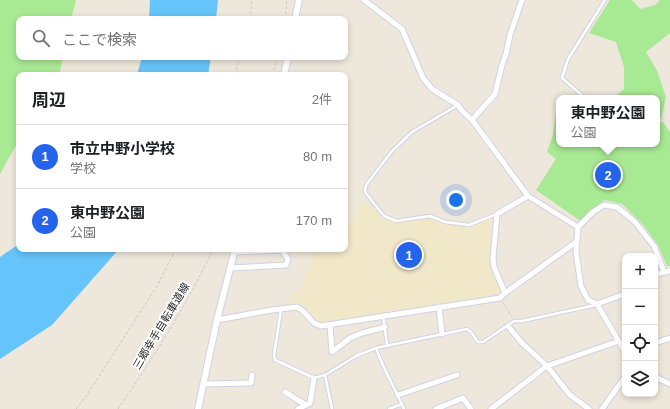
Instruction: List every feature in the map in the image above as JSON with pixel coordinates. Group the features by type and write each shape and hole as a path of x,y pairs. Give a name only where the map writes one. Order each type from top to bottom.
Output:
{"street":[{"path":"296,16 299,0"},
{"path":"364,0 402,29 423,78 432,89 458,105 472,120 528,196 578,227"},
{"path":"472,120 494,94 510,35 522,0"},
{"path":"285,72 287,60"},
{"path":"505,293 494,267 493,258 497,214 528,196"},
{"path":"622,346 597,304 588,300 581,286 576,252 578,227 593,212 604,205 617,207 635,222 654,246 664,272"},
{"path":"217,320 297,307 314,323 321,326 500,298 576,242"},
{"path":"198,409 217,320 235,252"},
{"path":"231,268 286,265 288,259 283,252"},
{"path":"658,274 670,271"},
{"path":"597,304 622,295"},
{"path":"440,307 442,334"},
{"path":"330,325 332,352 350,338 385,327"},
{"path":"508,326 522,343 547,366 570,395 588,409"},
{"path":"658,342 670,338"},
{"path":"491,409 547,366 619,341"},
{"path":"204,384 251,383 252,375"},
{"path":"398,395 457,375"},
{"path":"298,409 310,403 314,378"},
{"path":"658,379 670,384"},
{"path":"602,409 622,381"},
{"path":"285,392 306,405"},
{"path":"436,409 463,398 471,409"}],"lane":[{"path":"582,95 562,78 568,59 605,0"},
{"path":"458,105 412,132 388,157 366,185 365,192 384,216 396,221 430,216 445,222 468,225 497,214"},
{"path":"281,309 274,354 275,360 314,378 325,375 356,356 387,345 467,329 478,342 483,342 514,321 522,321 597,304"},
{"path":"383,316 387,345"},
{"path":"376,348 381,363 404,409"},
{"path":"325,375 332,409"},
{"path":"389,409 402,404"}],"path":[{"path":"250,16 252,0"},
{"path":"285,16 287,0"},
{"path":"236,72 239,60"},
{"path":"274,72 276,60"},
{"path":"76,409 87,395 157,286 174,252"},
{"name":"三郷幸手自転車道線","path":"118,409 181,311 211,252"},
{"path":"500,298 514,321"}],"shaded area":[{"path":"363,201 384,216 396,221 430,216 445,222 468,225 497,214 493,258 504,289 500,298 321,326 297,307 281,309 303,285 313,254 312,252 348,252 348,224"}],"green space":[{"path":"0,0 76,0 72,16 16,16 16,60 62,60 60,72 16,72 16,145 0,174"},
{"path":"610,0 632,0 640,9 655,5 660,0 670,0 670,33 646,52 657,71 666,97 661,119 660,95 617,95 624,89 624,67 616,42 589,33"},
{"path":"556,112 556,147 660,147 660,122 663,122 670,132 670,266 667,266 658,245 644,226 622,204 605,200 593,209 582,222 536,190 556,159 547,152 553,135"}],"water":[{"path":"150,0 218,0 216,16 149,16"},
{"path":"141,60 210,60 208,72 138,72"},
{"path":"16,246 16,252 116,252 52,325 0,359 0,257"}],"place":[{"name":"東中野公園","path":"608,175"},
{"name":"市立中野小学校","path":"409,255"}]}
